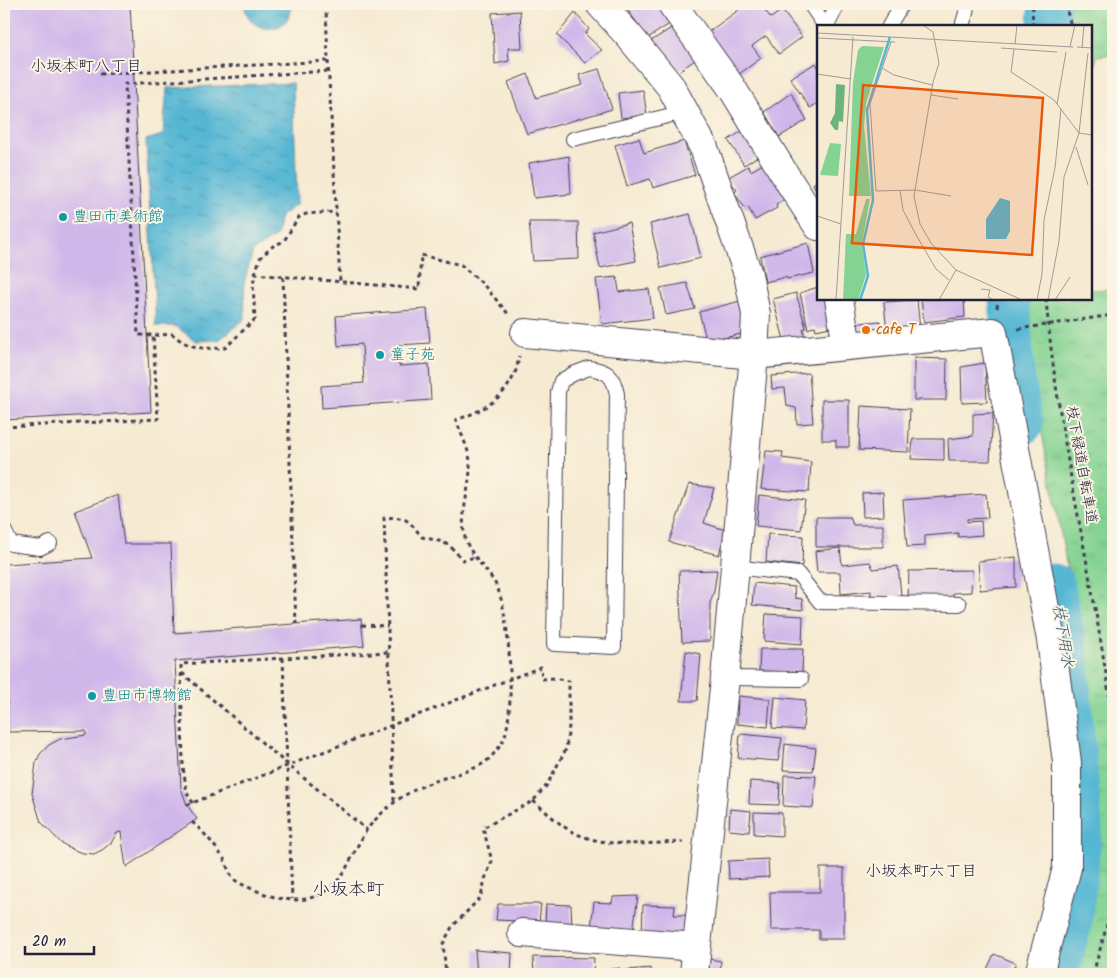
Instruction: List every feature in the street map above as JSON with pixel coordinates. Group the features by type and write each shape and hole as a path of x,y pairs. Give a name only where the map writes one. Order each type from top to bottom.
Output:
{"street":[{"path":"600,4 671,87 704,148 748,274 756,314 754,355 724,678 694,974"},
{"path":"672,4 732,88 817,224"},
{"path":"839,300 847,346"},
{"path":"525,333 754,355 994,332 1052,640 1067,762 1067,868 1039,974"},
{"path":"522,933 696,947"}],"lane":[{"path":"810,4 825,25"},
{"path":"827,25 838,4"},
{"path":"890,25 902,4"},
{"path":"962,25 967,4"},
{"path":"573,139 684,112"},
{"path":"589,368 603,370 615,381 617,394 614,646 554,644 558,392 561,381 573,374 589,368"},
{"path":"4,530 10,544 40,548 50,543"},
{"path":"734,566 798,574 820,602 960,604"},
{"path":"724,678 801,679"}],"path":[{"path":"332,4 326,9 340,282"},
{"path":"1032,4 1032,25"},
{"path":"1065,4 1070,25"},
{"path":"100,74 328,61"},
{"path":"328,71 126,84 138,335 172,334 183,343 201,349 225,348 255,319 253,285 260,258 273,246 284,241 298,218 306,214 336,212"},
{"path":"192,822 201,829 224,859 234,880 282,899 311,899 327,890 343,873 367,830 375,819 394,801 403,795 476,767 489,758 502,742 508,724 511,679 504,609 496,585 466,542 464,523 470,481 470,460 456,420 476,413 496,400 514,376 525,333 482,282 461,266 421,255 419,289 255,274"},
{"path":"283,277 296,624"},
{"name":"枝下緑道自転車道","path":"1046,300 1064,438 1107,672 1113,724"},
{"path":"1031,326 1113,315"},
{"path":"147,336 153,335"},
{"path":"4,427 158,419 153,335"},
{"path":"394,801 384,518 400,517 410,522 422,537 439,541 449,546 463,560 476,556"},
{"path":"362,625 388,626"},
{"path":"194,803 187,793 183,767 181,664 389,652"},
{"path":"284,658 292,899"},
{"path":"187,805 541,667 542,679 554,678 570,681 569,726 566,749 547,785 533,801 483,828 492,861 481,897 452,927 443,944 446,974"},
{"path":"182,673 288,765 367,830"},
{"path":"533,801 572,832 590,839 610,843 707,842"},
{"path":"1093,974 1113,904"}],"green space":[{"path":"1058,4 1113,4 1113,54 1097,56 1092,81 1092,25 1057,25"},
{"path":"1113,289 1113,974 1067,974 1075,951 1095,873 1093,727 1063,544 1035,396 1023,300 1092,300 1092,290"}],"water":[{"path":"244,4 292,4 290,14 285,22 278,27 270,28 261,27 254,23 247,15"},
{"path":"293,83 297,204 280,217 276,236 253,251 244,283 245,319 219,340 196,341 175,326 156,326 146,140 163,135 167,88"}],"building":[{"path":"4,4 130,4 151,412 4,420"},
{"path":"667,4 677,19 648,38 624,5"},
{"path":"747,4 760,4 771,18 782,10 802,37 779,54 766,36 752,46 761,58 735,77 704,35"},
{"path":"520,11 522,48 508,48 509,61 495,64 492,13"},
{"path":"575,13 589,29 585,34 602,50 585,63 557,35"},
{"path":"676,25 698,58 673,75 651,41"},
{"path":"816,63 817,104 810,108 790,78"},
{"path":"599,69 612,109 527,134 508,82 528,74 536,98 583,85 579,75"},
{"path":"643,90 647,115 621,118 618,93"},
{"path":"791,93 807,120 779,137 764,112"},
{"path":"749,127 765,152 744,165 728,140"},
{"path":"639,138 644,153 684,141 695,175 653,188 650,179 627,186 615,145"},
{"path":"569,156 571,194 534,198 529,163"},
{"path":"768,161 791,195 776,205 777,208 755,220 748,207 745,208 734,193 737,190 727,178 748,166 751,171"},
{"path":"817,182 817,191 813,184"},
{"path":"690,214 701,258 661,268 650,224"},
{"path":"529,222 578,222 579,259 533,261"},
{"path":"629,223 636,261 600,268 593,232"},
{"path":"808,243 814,273 765,282 760,256"},
{"path":"617,277 619,292 649,289 653,318 602,324 596,279"},
{"path":"687,283 695,309 666,315 660,288"},
{"path":"817,287 817,300 828,300 835,326 816,330 815,326 808,329 800,293"},
{"path":"796,293 806,328 803,329 806,341 786,347 773,299"},
{"path":"917,300 920,329 887,333 884,302"},
{"path":"921,300 964,300 965,317 924,322"},
{"path":"740,301 749,332 707,342 699,312"},
{"name":"童子苑","path":"427,309 430,343 398,345 399,366 429,364 431,400 322,408 321,386 364,383 362,344 338,346 336,316"},
{"name":"cafe T","path":"880,321 882,337 852,339 851,324"},
{"path":"914,358 947,359 946,400 914,400"},
{"path":"985,363 987,402 962,403 961,367"},
{"path":"809,373 813,423 797,424 796,408 787,406 785,388 772,389 771,376"},
{"path":"822,400 849,400 849,447 836,447 836,440 822,440"},
{"path":"861,406 910,409 908,452 859,450"},
{"path":"993,413 990,461 949,461 948,439 973,436 973,414"},
{"path":"913,439 944,439 944,460 911,459"},
{"path":"766,451 783,452 782,458 811,462 809,492 761,489"},
{"path":"689,484 714,488 704,523 725,530 719,555 669,542"},
{"path":"883,492 884,516 863,517 862,493"},
{"path":"986,494 988,518 967,519 967,522 981,521 982,535 958,537 958,533 925,536 925,546 907,547 903,500"},
{"name":"豊田市博物館","path":"118,495 124,544 171,544 174,633 361,619 364,646 175,661 181,788 187,805 197,819 126,867 121,832 117,833 111,843 94,854 74,850 61,843 41,822 32,794 36,763 40,754 49,745 60,739 86,735 86,731 8,732 6,564 92,558 75,511"},
{"path":"759,495 805,500 801,530 756,526"},
{"path":"816,517 850,517 853,525 883,525 883,547 816,547"},
{"path":"768,534 803,536 802,566 766,562"},
{"path":"840,548 842,565 870,562 873,569 898,566 901,595 871,597 871,591 841,594 840,572 817,572 815,551"},
{"path":"1016,557 1016,587 980,590 978,561"},
{"path":"717,570 710,603 710,641 682,642 679,571"},
{"path":"972,570 971,592 953,593 953,601 908,599 909,571"},
{"path":"754,583 794,587 795,598 802,599 803,610 752,605"},
{"path":"766,614 803,616 802,644 764,641"},
{"path":"760,649 803,649 802,672 759,671"},
{"path":"686,651 701,654 697,701 681,701"},
{"path":"738,696 770,699 768,727 737,724"},
{"path":"775,697 805,700 803,730 772,728"},
{"path":"740,734 782,738 778,761 738,758"},
{"path":"785,744 816,748 813,771 783,770"},
{"path":"784,775 816,776 813,808 783,806"},
{"path":"750,781 780,783 779,805 749,804"},
{"path":"730,809 751,811 749,832 729,830"},
{"path":"754,812 782,813 782,836 754,834"},
{"path":"768,859 769,877 729,879 728,861"},
{"path":"820,868 844,868 844,939 819,939 819,930 771,930 770,892 820,892"},
{"path":"638,896 633,931 591,928 594,902 612,903 613,897"},
{"path":"498,904 541,904 539,922 496,920"},
{"path":"546,904 571,905 572,926 545,924"},
{"path":"643,905 675,906 674,915 689,915 688,935 642,934"},
{"path":"475,950 512,953 511,974 477,974"},
{"path":"994,954 1016,963 1010,974 985,974"},
{"path":"533,957 594,958 593,974 534,974"},
{"path":"710,959 721,961 720,974 709,974"},
{"path":"620,968 621,974 601,974 601,970"},
{"path":"651,968 651,974 626,974 626,970"}],"waterway":[{"name":"枝下用水","path":"1048,25 1049,4"},
{"name":"枝下用水","path":"1009,300 1015,381 1023,424"},
{"name":"枝下用水","path":"1054,584 1067,651 1082,828 1072,921 1058,974"}],"place":[{"name":"豊田市美術館","path":"63,217"},
{"name":"cafe T","path":"866,330"},
{"name":"童子苑","path":"380,355"},
{"name":"豊田市博物館","path":"92,696"}],"district":[{"name":"小坂本町八丁目","path":"86,66"},
{"name":"小坂本町六丁目","path":"921,871"},
{"name":"小坂本町","path":"348,890"}]}
